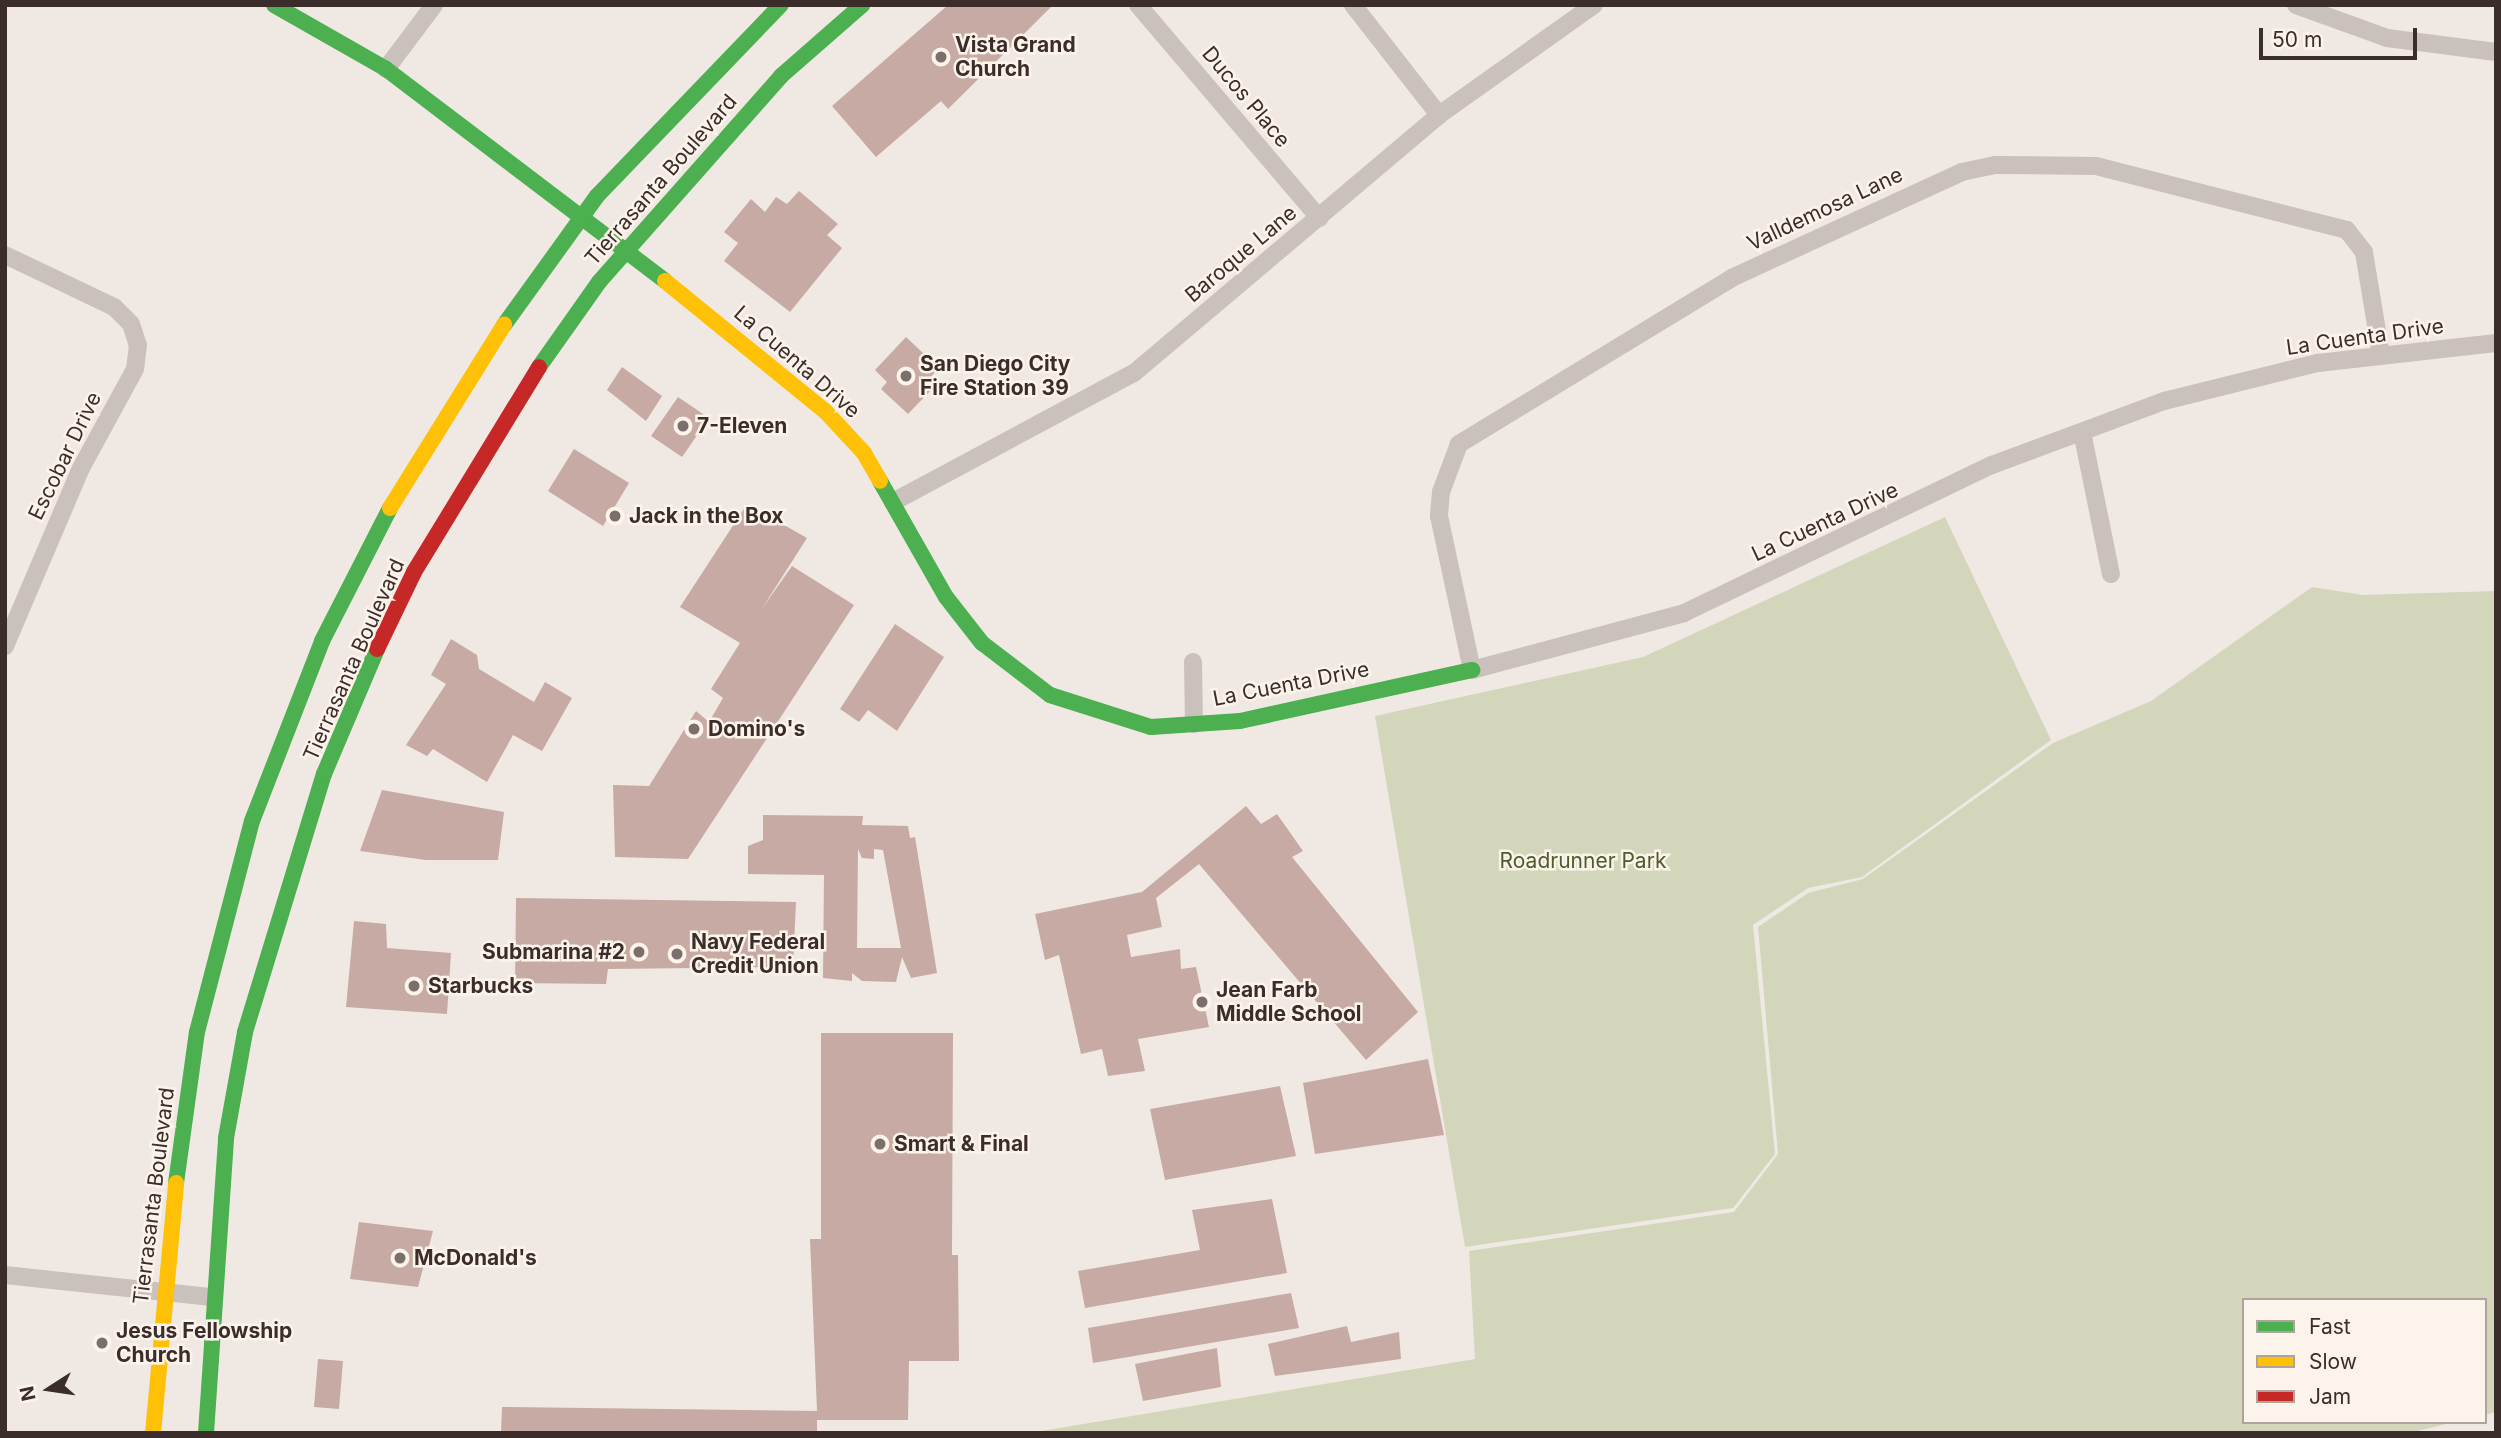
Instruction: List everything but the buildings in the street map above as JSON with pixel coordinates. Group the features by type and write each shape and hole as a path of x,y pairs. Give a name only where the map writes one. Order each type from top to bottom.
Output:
{"main road":[{"name":"La Cuenta Drive","path":"274,5 386,69 584,215 825,411 864,453 946,597 982,643 1050,695 1151,727 1240,721 1472,670"},
{"name":"Tierrasanta Boulevard","path":"153,1433 162,1288 197,1032 274,759 363,552 514,308 584,215 731,51 781,5"},
{"name":"Tierrasanta Boulevard","path":"206,1433 212,1297 226,1138 245,1032 324,774 414,572 551,347 626,248 780,76 862,5"}],"street":[{"path":"386,69 434,5"},
{"name":"Ducos Place","path":"1138,5 1319,218"},
{"path":"1353,5 1439,115"},
{"name":"Baroque Lane","path":"893,502 1134,373 1439,115 1594,5"},
{"path":"2296,5 2387,38 2496,52"},
{"name":"Valldemosa Lane","path":"1472,670 1439,516 1441,492 1459,444 1732,278 1962,172 1995,165 2096,166 2347,230 2364,252 2381,355"},
{"name":"Escobar Drive","path":"5,254 114,307 131,324 138,345 135,369 81,468 5,646"},
{"name":"La Cuenta Drive","path":"1472,670 1684,614 1992,465 2164,401 2318,363 2496,343"},
{"path":"2082,432 2111,574"},
{"path":"1193,662 1194,724"},
{"path":"5,1275 162,1288 212,1297"}],"green space":[{"name":"Roadrunner Park","path":"1945,517 2051,740 1862,877 1808,888 1753,925 1775,1154 1733,1208 1465,1247 1375,716 1643,657"},
{"path":"2312,587 2363,595 2496,591 2496,1412 2487,1414 2487,1298 2242,1298 2242,1424 2446,1424 2410,1433 1029,1433 1475,1359 1469,1251 1734,1212 1778,1154 1758,927 1808,893 1863,879 2053,743 2151,701"}],"traffic: fast":[{"path":"274,5 386,69 665,281"},
{"path":"504,325 597,196 781,5"},
{"path":"539,367 599,282 781,76 862,5"},
{"path":"880,481 946,597 982,643 1050,695 1151,727 1240,721 1472,670"},
{"path":"176,1183 197,1032 252,821 322,641 390,508"},
{"path":"206,1433 226,1138 245,1032 324,774 377,649"}],"traffic: slow":[{"path":"665,281 825,411 864,453 880,481"},
{"path":"390,508 504,325"},
{"path":"153,1433 176,1183"}],"traffic: jam":[{"path":"377,649 414,572 539,367"}],"place":[{"name":"Vista Grand Church","path":"941,57"},
{"name":"San Diego City Fire Station 39","path":"906,376"},
{"name":"7-Eleven","path":"683,426"},
{"name":"Jack in the Box","path":"615,516"},
{"name":"Domino's","path":"694,729"},
{"name":"Submarina #2","path":"639,952"},
{"name":"Navy Federal Credit Union","path":"677,954"},
{"name":"Starbucks","path":"414,986"},
{"name":"Jean Farb Middle School","path":"1202,1002"},
{"name":"Smart & Final","path":"880,1144"},
{"name":"McDonald's","path":"400,1258"},
{"name":"Jesus Fellowship Church","path":"102,1343"}]}
